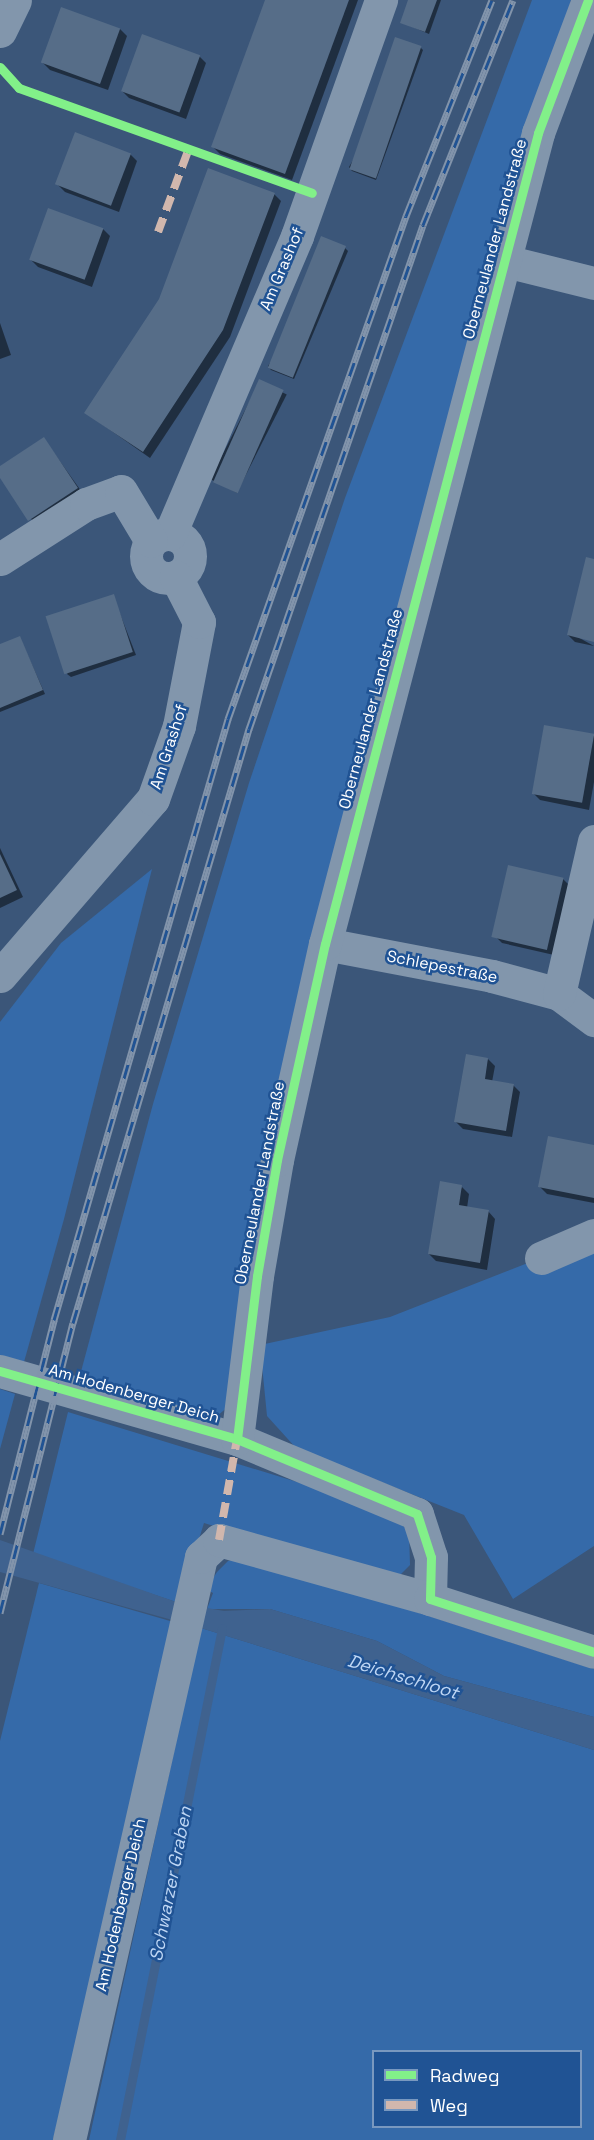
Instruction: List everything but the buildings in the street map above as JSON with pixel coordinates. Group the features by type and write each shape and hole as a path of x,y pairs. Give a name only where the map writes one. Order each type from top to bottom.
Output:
{"street":[{"path":"0,31 15,0"},
{"name":"Am Grashof","path":"160,537 297,236 381,0"},
{"name":"Oberneulander Landstraße","path":"237,1439 256,1276 276,1160 325,944 538,133 588,0"},
{"path":"505,261 594,283"},
{"name":"Am Grashof","path":"0,559 86,504 121,491 160,537 186,543 190,552 184,571 176,577 199,622 179,726 153,799 0,976"},
{"path":"559,994 594,841"},
{"name":"Schlepestraße","path":"325,944 492,976 559,994 594,1020"},
{"path":"541,1258 594,1235"},
{"name":"Am Hodenberger Deich","path":"0,1371 237,1439 417,1514 431,1557 430,1599"},
{"name":"Am Hodenberger Deich","path":"69,2140 201,1557 219,1540 430,1599 594,1652"}],"shaded area":[{"path":"532,0 571,0 229,1406 211,1421 79,1379 153,1104 249,783 345,498"},
{"path":"152,869 64,1219 24,1362 0,1355 0,1022 61,943"},
{"path":"594,1237 594,1546 513,1599 464,1515 296,1448 267,1416 260,1345 390,1317"},
{"path":"0,1389 15,1394 0,1449"},
{"path":"68,1412 382,1508 409,1531 410,1565 398,1577 334,1563 204,1523 179,1603 33,1554"},
{"path":"245,1557 594,1669 594,1717 444,1676 377,1641 270,1609 207,1609 213,1593 206,1589 217,1572 228,1561"},
{"path":"39,1583 177,1623 53,2140 0,2140 0,1741"},
{"path":"201,1628 594,1750 594,2140 89,2140"}],"water":[{"name":"Deichschloot","path":"0,1540 179,1603 224,1611 270,1609 377,1641 444,1676 594,1717 594,1750 201,1628 0,1572"}],"waterway":[{"name":"Schwarzer Graben","path":"120,2140 222,1628"}],"railway":[{"path":"0,1534 54,1320 228,719 406,216 492,0"},
{"path":"0,1613 73,1323 249,729 423,225 513,0"}],"marked path":[{"path":"158,232 189,148"},
{"path":"219,1540 237,1439"}],"cycle path":[{"path":"237,1439 257,1276 277,1160 325,944 538,133 588,0"},
{"path":"0,67 19,88 312,193"},
{"path":"0,1371 237,1439 417,1514 431,1557 430,1599 594,1652"}]}
